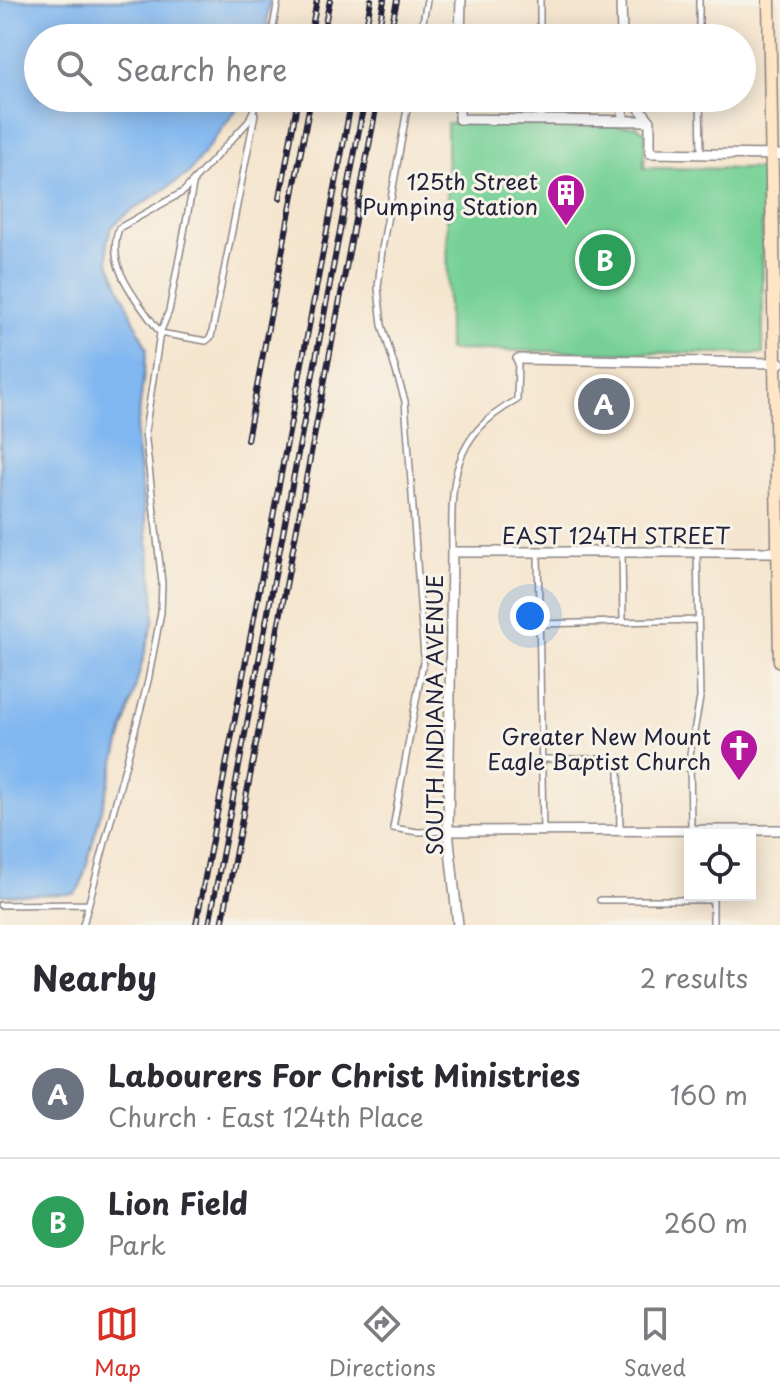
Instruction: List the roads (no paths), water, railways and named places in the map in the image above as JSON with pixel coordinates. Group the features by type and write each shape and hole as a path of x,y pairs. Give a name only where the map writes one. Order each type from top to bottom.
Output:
{"main road":[{"path":"773,9 780,661"}],"street":[{"path":"460,24 461,0"},
{"path":"621,0 622,24"},
{"path":"459,112 459,119 650,121"},
{"path":"623,112 623,121"},
{"path":"643,112 650,121 650,153 775,155"},
{"path":"518,359 777,363"},
{"name":"SOUTH INDIANA AVENUE","path":"452,552 448,831 458,925"},
{"name":"EAST 124TH STREET","path":"452,552 779,552"},
{"path":"448,831 684,830"},
{"path":"756,831 780,830"}],"lane":[{"path":"274,24 278,0"},
{"path":"423,24 427,0"},
{"path":"540,0 540,24"},
{"path":"699,0 699,24"},
{"path":"253,112 248,122 195,179 173,198 119,228 114,242 114,256 122,276 160,333 206,341 211,337 256,112"},
{"path":"406,112 378,288 382,325 405,401 424,657 393,828 418,832 448,831"},
{"path":"541,112 541,120"},
{"path":"700,112 701,154"},
{"path":"83,925 148,681 161,612 162,583 145,432 160,333 169,311 195,179"},
{"path":"452,552 451,499 457,467 480,423 517,400 518,359"},
{"path":"538,552 543,832"},
{"path":"622,552 623,622"},
{"path":"691,829 690,754 700,698 697,552"},
{"path":"539,624 698,620"},
{"path":"542,759 602,759"},
{"path":"619,768 620,831"},
{"path":"600,900 684,899"},
{"path":"713,901 713,925"},
{"path":"0,905 87,904"}],"water":[{"path":"0,0 270,0 267,24 24,24 24,112 234,112 188,174 111,228 107,243 109,263 147,349 136,438 154,594 154,619 81,885 74,894 0,895"}],"railway":[{"path":"313,24 317,0"},
{"path":"325,24 330,0"},
{"path":"367,24 371,0"},
{"path":"380,24 384,0"},
{"path":"392,24 397,0"},
{"path":"280,198 295,112"},
{"path":"247,440 308,112"},
{"path":"196,925 349,112"},
{"path":"209,925 362,112"},
{"path":"222,925 375,112"}],"place":[{"name":"125th Street Pumping Station","path":"566,227"},
{"name":"Lion Field","path":"605,260"},
{"name":"Labourers For Christ Ministries","path":"604,404"},
{"name":"Greater New Mount Eagle Baptist Church","path":"739,782"}]}
